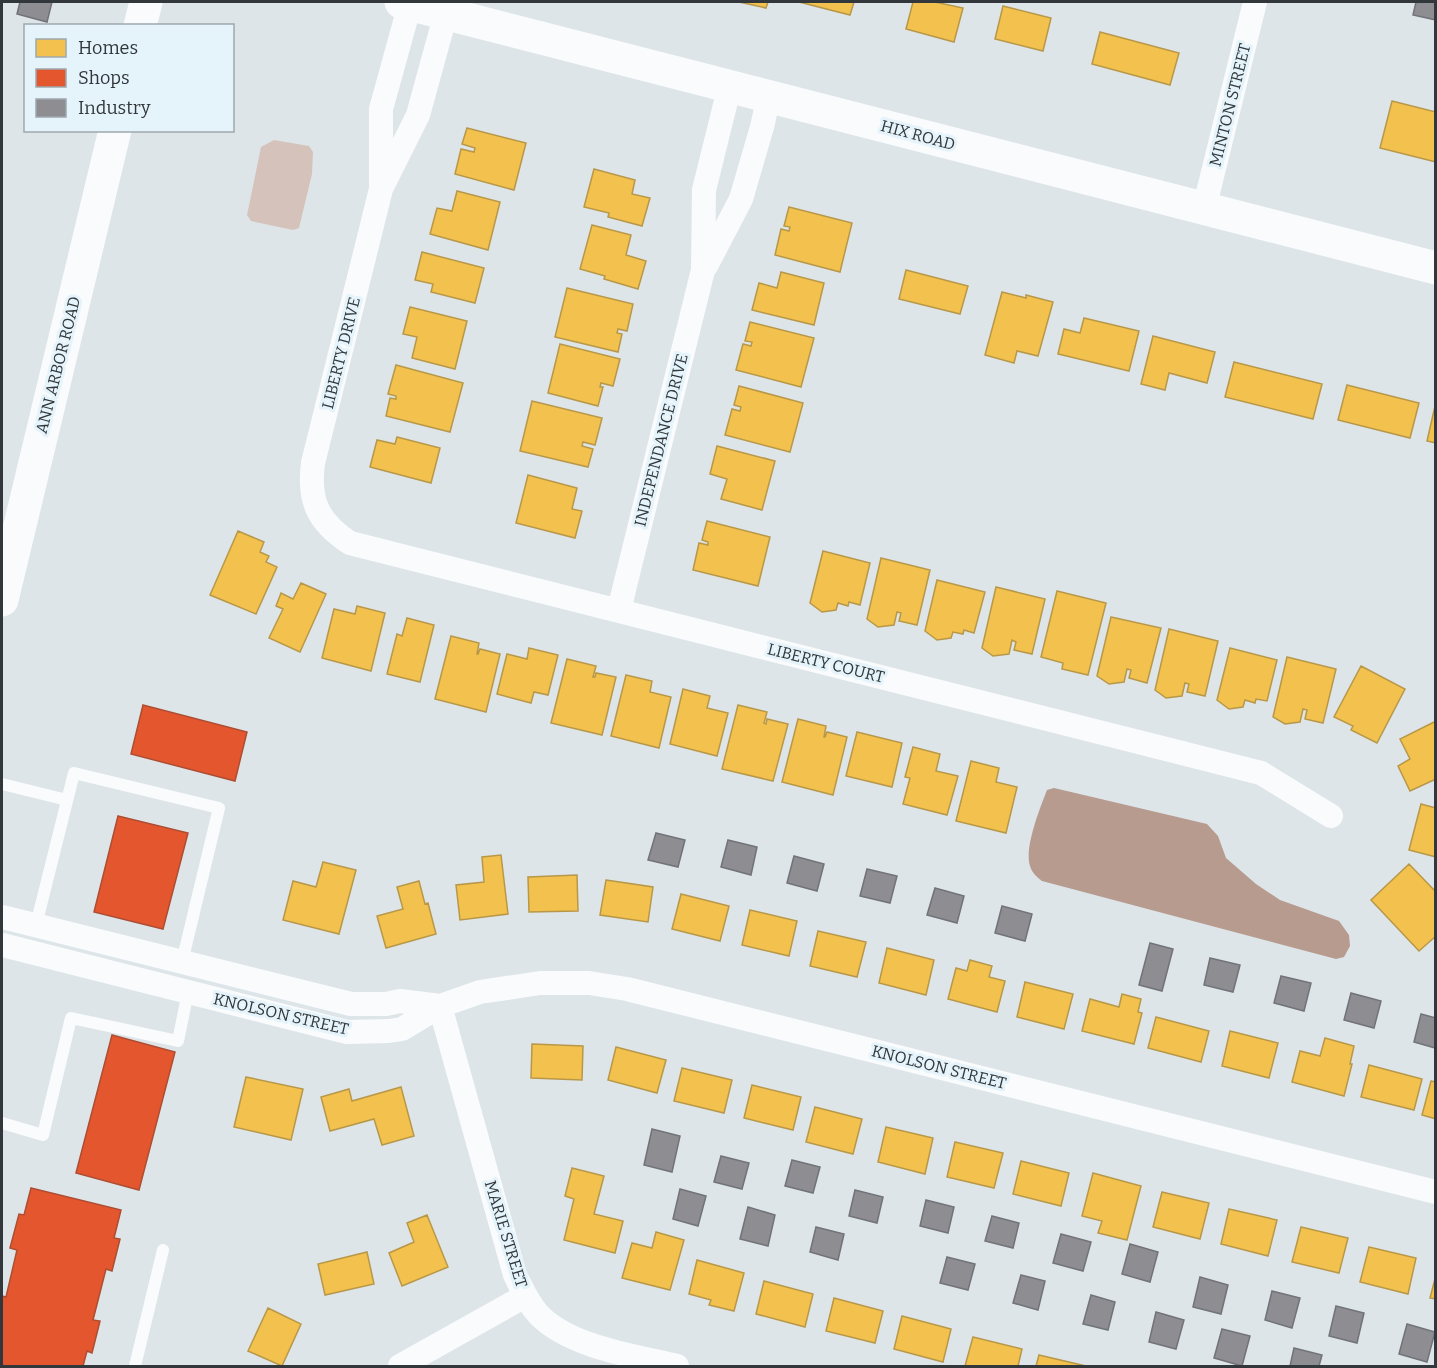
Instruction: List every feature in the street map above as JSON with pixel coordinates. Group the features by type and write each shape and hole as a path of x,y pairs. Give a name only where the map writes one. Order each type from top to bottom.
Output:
{"street":[{"path":"140,24 146,2"},
{"name":"MINTON STREET","path":"1204,209 1255,2"},
{"path":"381,189 381,110 406,3"},
{"name":"HIX ROAD","path":"406,3 1436,268"},
{"path":"381,189 418,115 446,13"},
{"path":"703,270 704,190 730,85"},
{"path":"703,270 741,199 769,96"},
{"name":"ANN ARBOR ROAD","path":"2,600 115,132"},
{"name":"LIBERTY DRIVE","path":"321,516 314,503 311,484 313,463 381,189"},
{"name":"INDEPENDANCE DRIVE","path":"619,610 703,270"},
{"name":"LIBERTY COURT","path":"321,516 334,532 350,543 1261,773 1331,816"},
{"name":"KNOLSON STREET","path":"2,917 351,1004 386,1004 400,1001 440,1006"},
{"path":"26,951 35,925"},
{"name":"KNOLSON STREET","path":"2,945 347,1032 402,1029 440,1006 480,992 540,983 589,983 627,989 1436,1192"},
{"path":"188,992 189,964"},
{"name":"MARIE STREET","path":"440,1006 515,1275 525,1296 539,1315 570,1335 597,1346 677,1366"},
{"path":"400,1366 525,1296"}],"lane":[{"path":"35,925 74,773 219,808 189,964"},
{"path":"2,784 67,800"},
{"path":"2,1123 43,1135 71,1018 178,1041 188,992"},
{"path":"135,1366 163,1250"}],"shaded area":[{"path":"274,140 309,146 313,152 312,174 299,228 293,230 251,221 247,215 261,147"},
{"path":"1054,788 1207,824 1218,836 1226,858 1256,884 1280,900 1339,921 1349,935 1350,946 1344,957 1336,959 1042,881 1031,868 1029,849 1047,790"}],"building: Homes":[{"path":"739,2 768,2 766,8"},
{"path":"799,2 854,2 850,15"},
{"path":"913,2 935,2 963,8 954,42 906,29"},
{"path":"1003,6 1051,18 1043,51 995,39"},
{"path":"1100,32 1179,53 1170,85 1092,64"},
{"path":"1392,101 1436,112 1436,162 1380,148"},
{"path":"467,128 526,143 514,190 455,174 461,149 474,152 475,148 462,144"},
{"path":"594,169 635,180 632,194 650,198 642,226 608,217 609,213 584,207"},
{"path":"457,191 500,202 488,250 430,234 437,208 452,211"},
{"path":"789,207 852,223 840,272 775,255 781,229 789,231 790,227 784,226"},
{"path":"592,225 631,235 626,255 646,261 638,289 580,269"},
{"path":"422,252 484,268 475,303 431,292 433,284 415,280"},
{"path":"906,270 968,286 960,314 899,299"},
{"path":"781,272 824,283 814,325 752,310 759,283 777,288"},
{"path":"567,288 633,304 627,331 618,329 617,333 622,334 618,352 555,337"},
{"path":"1002,292 1053,302 1038,356 1017,351 1014,363 985,355"},
{"path":"410,307 467,321 455,369 412,358 417,337 403,334"},
{"path":"1084,318 1139,331 1129,371 1058,354 1064,329 1080,333"},
{"path":"750,322 814,338 801,387 736,370 743,344 751,346 752,342 745,341"},
{"path":"1153,336 1215,352 1207,383 1169,373 1165,390 1141,384"},
{"path":"560,344 620,359 613,386 601,383 600,387 603,387 598,406 548,393"},
{"path":"1234,362 1322,384 1313,419 1225,397"},
{"path":"396,365 463,383 450,432 386,416 390,398 396,399 396,396 388,394"},
{"path":"1347,385 1419,403 1410,438 1338,420"},
{"path":"739,386 803,403 790,452 725,435 732,409 740,411 741,407 734,405"},
{"path":"532,401 602,418 595,445 583,442 582,446 593,449 588,467 520,451"},
{"path":"1436,406 1436,443 1427,441"},
{"path":"397,437 440,448 431,483 370,467 377,440 395,444"},
{"path":"717,446 775,461 762,510 721,499 727,479 710,474"},
{"path":"528,475 577,488 572,509 582,511 575,538 516,523"},
{"path":"707,521 770,537 758,586 693,570 699,543 708,545 708,542 702,540"},
{"path":"238,531 264,542 260,552 269,556 266,562 277,567 256,614 210,595"},
{"path":"823,551 870,563 860,605 849,602 848,606 838,603 836,610 822,612 810,603"},
{"path":"881,558 930,570 917,625 899,621 901,613 897,612 894,625 878,627 867,619"},
{"path":"937,580 985,592 974,633 964,630 963,634 953,632 951,638 937,640 925,631"},
{"path":"301,583 326,594 300,652 269,638 283,609 276,606 281,593 293,599"},
{"path":"996,587 1045,599 1032,654 1014,650 1016,642 1012,640 1009,654 993,656 982,648"},
{"path":"1057,591 1106,603 1088,675 1062,669 1063,663 1041,657"},
{"path":"357,606 385,613 371,671 322,658 334,609 355,614"},
{"path":"1111,617 1161,628 1147,683 1129,678 1131,670 1127,669 1124,682 1109,684 1097,676"},
{"path":"407,618 434,625 420,682 387,674 397,634 402,636"},
{"path":"1169,629 1218,641 1205,696 1187,692 1189,684 1185,683 1182,696 1166,698 1155,690"},
{"path":"451,636 479,643 477,654 480,649 500,654 486,712 435,699"},
{"path":"529,648 558,655 548,695 534,692 531,703 497,694 507,654 527,659"},
{"path":"1230,648 1277,660 1267,701 1256,699 1255,703 1245,700 1243,707 1229,709 1217,700"},
{"path":"1287,657 1336,669 1323,723 1305,719 1307,710 1303,709 1300,722 1285,724 1273,717"},
{"path":"567,659 596,666 593,677 596,673 616,677 602,735 551,723"},
{"path":"1361,666 1405,689 1377,743 1351,730 1353,726 1334,717"},
{"path":"626,675 652,681 650,692 671,697 659,748 611,736"},
{"path":"683,689 710,696 707,708 728,713 717,756 670,744"},
{"path":"738,705 767,712 764,723 766,724 767,719 788,724 773,781 722,769"},
{"path":"798,719 826,726 824,737 827,732 847,737 833,795 782,782"},
{"path":"1436,721 1436,779 1410,791 1398,766 1410,759 1400,739"},
{"path":"857,732 902,743 892,787 846,776"},
{"path":"913,747 940,754 936,771 958,776 947,815 903,804 910,778 905,777"},
{"path":"971,761 999,768 996,782 1017,787 1006,833 956,821"},
{"path":"1421,804 1436,808 1436,857 1409,850"},
{"path":"501,855 508,914 460,920 456,885 484,882 482,857"},
{"path":"323,862 356,870 339,934 283,920 293,881 316,887"},
{"path":"1409,864 1436,892 1436,936 1419,951 1371,900"},
{"path":"577,875 578,911 529,912 528,877"},
{"path":"606,880 653,887 648,922 600,915"},
{"path":"419,881 425,904 428,903 436,934 386,948 377,916 403,909 397,887"},
{"path":"681,894 729,906 720,941 672,929"},
{"path":"750,910 797,921 789,956 742,945"},
{"path":"818,931 866,942 857,977 810,966"},
{"path":"887,948 934,960 926,995 879,983"},
{"path":"970,960 992,966 989,977 1005,981 997,1012 948,999 956,968 967,971"},
{"path":"1025,982 1073,994 1064,1029 1017,1017"},
{"path":"1122,994 1141,999 1138,1012 1142,1013 1134,1044 1082,1031 1090,999 1119,1007"},
{"path":"1156,1017 1209,1031 1201,1062 1148,1048"},
{"path":"1230,1031 1278,1043 1269,1078 1222,1066"},
{"path":"1325,1038 1354,1046 1344,1096 1292,1082 1300,1051 1320,1056"},
{"path":"532,1044 583,1046 582,1080 531,1078"},
{"path":"616,1047 666,1060 657,1093 608,1080"},
{"path":"1369,1065 1422,1079 1414,1110 1361,1097"},
{"path":"682,1068 732,1080 724,1113 674,1101"},
{"path":"246,1077 303,1089 291,1140 234,1127"},
{"path":"1431,1081 1436,1082 1436,1119 1422,1115"},
{"path":"752,1085 801,1097 793,1130 744,1118"},
{"path":"401,1087 414,1136 382,1145 374,1119 330,1131 321,1097 349,1089 352,1101"},
{"path":"815,1107 862,1119 853,1154 806,1142"},
{"path":"886,1127 933,1138 925,1174 878,1162"},
{"path":"955,1142 1003,1153 994,1188 947,1177"},
{"path":"1021,1161 1069,1173 1061,1206 1013,1194"},
{"path":"572,1168 604,1176 594,1214 623,1221 615,1253 564,1240 574,1199 565,1196"},
{"path":"1093,1173 1141,1186 1127,1240 1098,1233 1102,1221 1082,1216"},
{"path":"1162,1192 1209,1203 1200,1239 1153,1227"},
{"path":"1229,1209 1277,1220 1268,1256 1221,1244"},
{"path":"427,1215 448,1267 402,1286 389,1253 414,1242 407,1223"},
{"path":"1301,1227 1348,1238 1339,1273 1292,1262"},
{"path":"656,1232 684,1240 670,1290 622,1278 632,1243 652,1248"},
{"path":"1369,1247 1416,1258 1408,1294 1360,1282"},
{"path":"367,1252 374,1284 325,1295 318,1264"},
{"path":"697,1260 744,1273 734,1311 709,1305 711,1300 689,1294"},
{"path":"1436,1275 1436,1299 1430,1298"},
{"path":"764,1281 813,1294 805,1327 756,1314"},
{"path":"834,1298 883,1311 875,1343 826,1331"},
{"path":"268,1308 301,1324 282,1366 248,1351"},
{"path":"902,1316 951,1329 943,1362 894,1349"},
{"path":"973,1337 1022,1349 1018,1366 965,1366"},
{"path":"1039,1355 1086,1366 1036,1366"}],"building: Shops":[{"path":"143,705 247,732 235,781 131,754"},
{"path":"118,816 188,833 163,929 94,912"},
{"path":"112,1035 175,1052 139,1190 76,1173"},
{"path":"31,1188 121,1210 114,1238 120,1239 112,1271 106,1269 93,1320 100,1321 92,1353 87,1351 83,1366 2,1366 2,1296 6,1297 17,1250 10,1248 19,1214 24,1215"}],"building: Industry":[{"path":"20,2 52,2 47,22 17,14"},
{"path":"1416,2 1436,2 1436,20 1413,15"},
{"path":"656,833 685,840 678,867 648,860"},
{"path":"728,840 757,847 751,875 721,867"},
{"path":"794,856 824,864 817,891 787,883"},
{"path":"867,869 897,876 890,903 860,896"},
{"path":"935,888 964,896 957,923 927,915"},
{"path":"1002,906 1032,914 1025,941 995,933"},
{"path":"1150,943 1173,949 1162,991 1139,985"},
{"path":"1210,958 1240,965 1233,992 1204,985"},
{"path":"1281,976 1311,983 1304,1011 1274,1003"},
{"path":"1351,993 1381,1001 1374,1028 1344,1020"},
{"path":"1421,1014 1436,1018 1435,1048 1414,1042"},
{"path":"652,1129 680,1136 672,1172 644,1165"},
{"path":"721,1156 749,1163 742,1189 714,1182"},
{"path":"792,1160 820,1167 813,1193 785,1186"},
{"path":"680,1189 706,1196 698,1226 673,1219"},
{"path":"855,1190 883,1197 877,1223 849,1216"},
{"path":"926,1200 954,1207 948,1233 920,1226"},
{"path":"748,1207 775,1215 768,1246 740,1239"},
{"path":"992,1216 1019,1223 1013,1248 985,1241"},
{"path":"816,1227 844,1234 838,1260 810,1252"},
{"path":"1061,1234 1091,1242 1083,1271 1053,1263"},
{"path":"1130,1244 1158,1252 1150,1282 1122,1274"},
{"path":"947,1257 975,1264 968,1290 940,1283"},
{"path":"1021,1275 1045,1281 1038,1310 1013,1303"},
{"path":"1200,1277 1228,1285 1221,1314 1193,1307"},
{"path":"1272,1291 1300,1298 1292,1328 1265,1320"},
{"path":"1091,1295 1115,1302 1108,1330 1083,1324"},
{"path":"1336,1306 1364,1313 1357,1343 1329,1336"},
{"path":"1156,1312 1184,1320 1176,1349 1149,1342"},
{"path":"1407,1324 1435,1332 1427,1362 1399,1354"},
{"path":"1222,1329 1250,1336 1242,1366 1214,1358"},
{"path":"1294,1348 1322,1355 1319,1366 1290,1366"}]}
